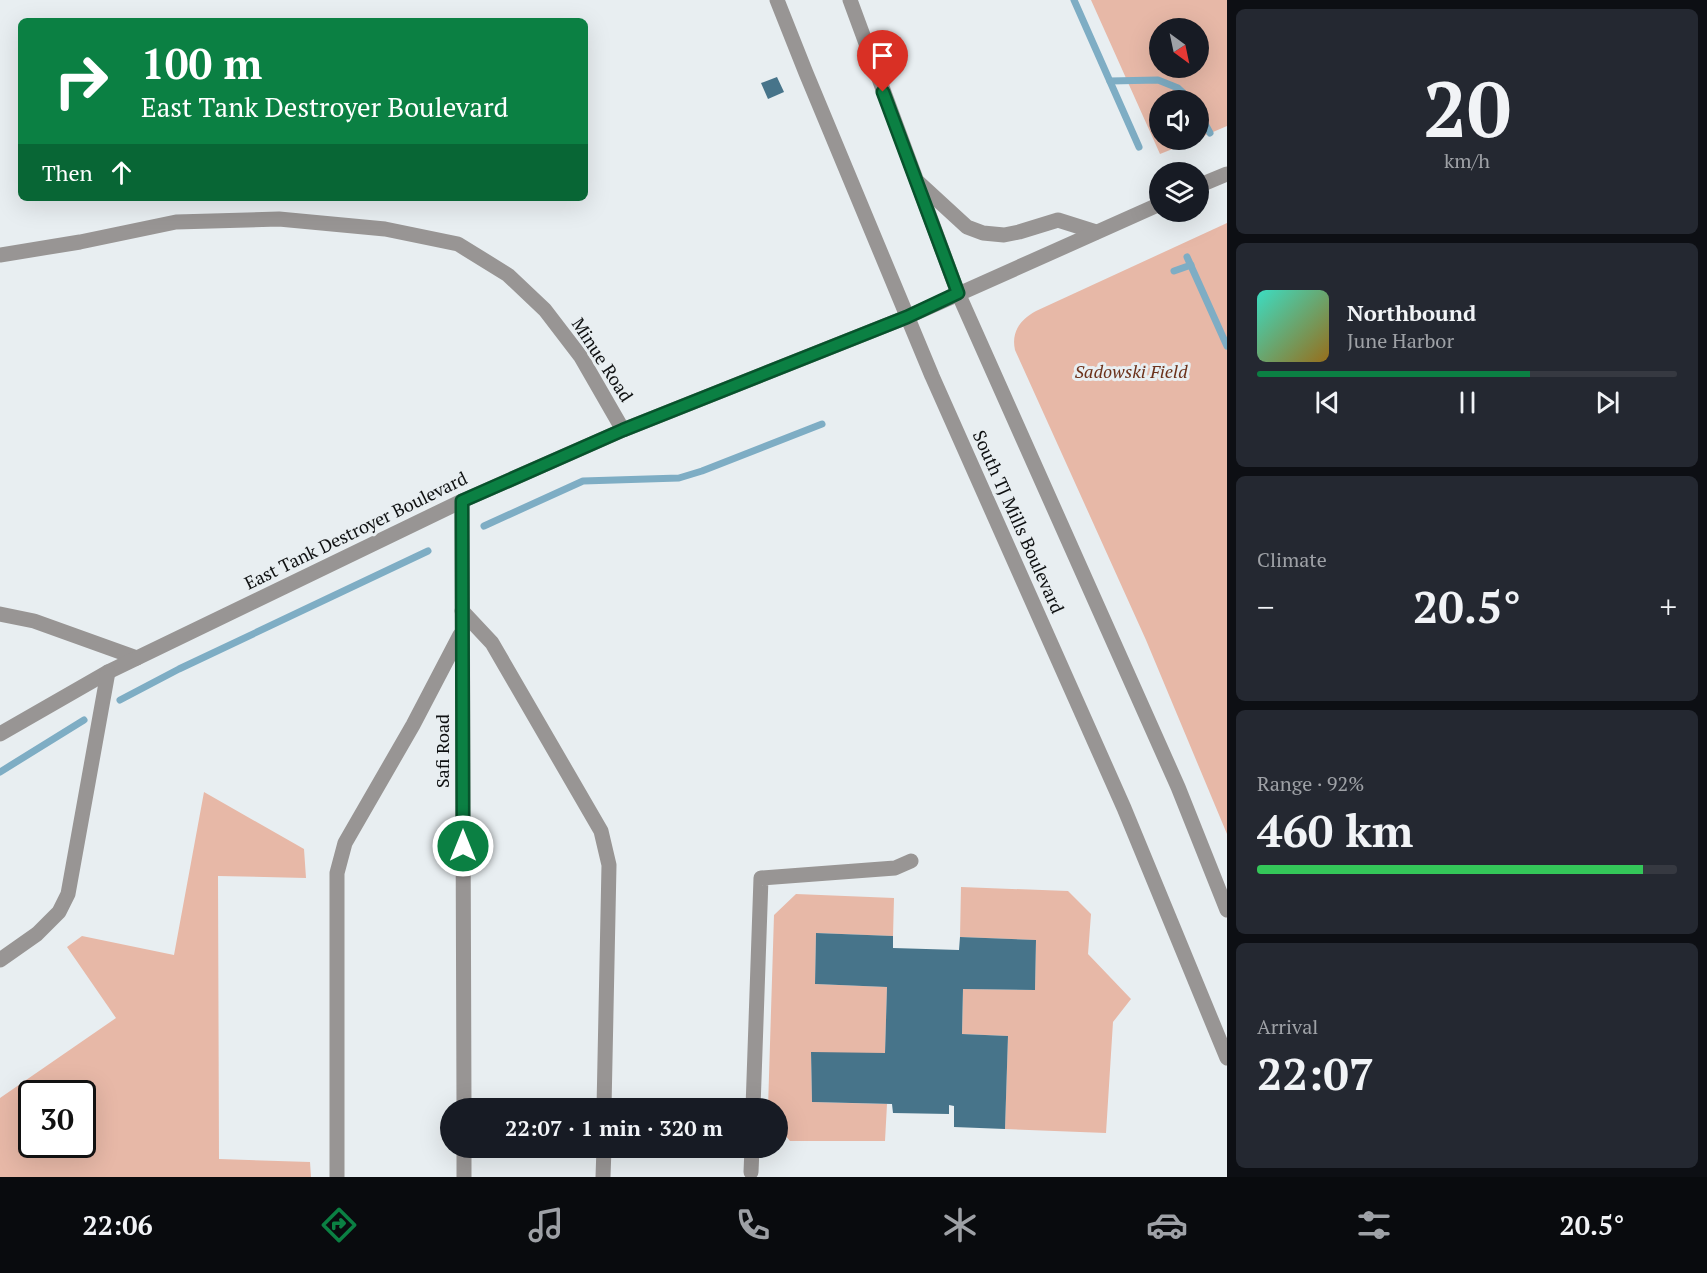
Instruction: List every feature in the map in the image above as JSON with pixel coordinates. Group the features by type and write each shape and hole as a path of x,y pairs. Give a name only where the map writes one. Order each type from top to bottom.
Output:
{"street":[{"name":"South TJ Mills Boulevard","path":"777,0 907,317 1124,808 1227,1058"},
{"path":"850,0 958,293 1178,786 1227,910"},
{"path":"1209,181 1227,174"},
{"path":"915,180 967,227 983,233 1004,235 1058,220 1096,232"},
{"name":"East Tank Destroyer Boulevard","path":"0,734 108,672 462,501 623,430 907,317 1149,209"},
{"name":"Minue Road","path":"0,255 80,242 176,222 279,219 386,230 458,244 508,275 545,310 581,357 623,430"},
{"name":"Safi Road","path":"462,501 464,1098"},
{"path":"462,611 492,643 601,831 609,865 604,1098"},
{"path":"0,614 34,621 137,658"},
{"path":"337,1177 337,873 345,843 413,725 462,633"},
{"path":"0,960 38,934 59,912 68,894 108,672"},
{"path":"753,1098 761,878 895,868 911,861"},
{"path":"464,1158 464,1177"},
{"path":"603,1177 604,1158"},
{"path":"751,1172 752,1158"}],"green space":[{"path":"1091,0 1227,0 1227,126 1209,134 1209,90 1149,90 1149,129"},
{"path":"1158,150 1170,150 1160,154"},
{"name":"Sadowski Field","path":"1227,223 1227,834 1146,640 1015,350 1014,338 1025,318 1036,311"},
{"path":"204,792 304,849 306,878 218,876 219,1159 310,1162 311,1177 0,1177 0,1098 18,1086 18,1158 96,1158 96,1080 26,1080 116,1018 67,947 82,936 174,955"},
{"path":"961,887 1068,891 1091,914 1088,954 1131,999 1113,1022 1106,1133 1005,1129 1008,1036 962,1034 963,989 1035,990 1036,940 960,937"},
{"path":"796,894 894,898 893,936 816,933 815,984 887,987 885,1053 811,1053 812,1102 887,1104 885,1141 790,1141 788,1139 788,1098 768,1098 774,915"}],"building":[{"path":"777,77 784,92 768,99 761,83"},
{"path":"816,933 893,936 893,948 959,950 960,937 1036,940 1035,990 963,989 962,1034 1008,1036 1005,1129 954,1127 954,1106 949,1105 949,1114 893,1113 892,1104 812,1102 811,1052 885,1053 887,987 815,984"}],"waterway":[{"path":"1074,0 1139,147"},
{"path":"1110,81 1158,80 1180,90"},
{"path":"1187,257 1227,346"},
{"path":"1174,271 1191,265"},
{"path":"484,526 583,481 679,478 822,424"},
{"path":"120,700 179,669 428,551"},
{"path":"0,772 84,720"}],"route":[{"path":"463,846 462,501 623,430 907,317 958,293 883,92"}]}
